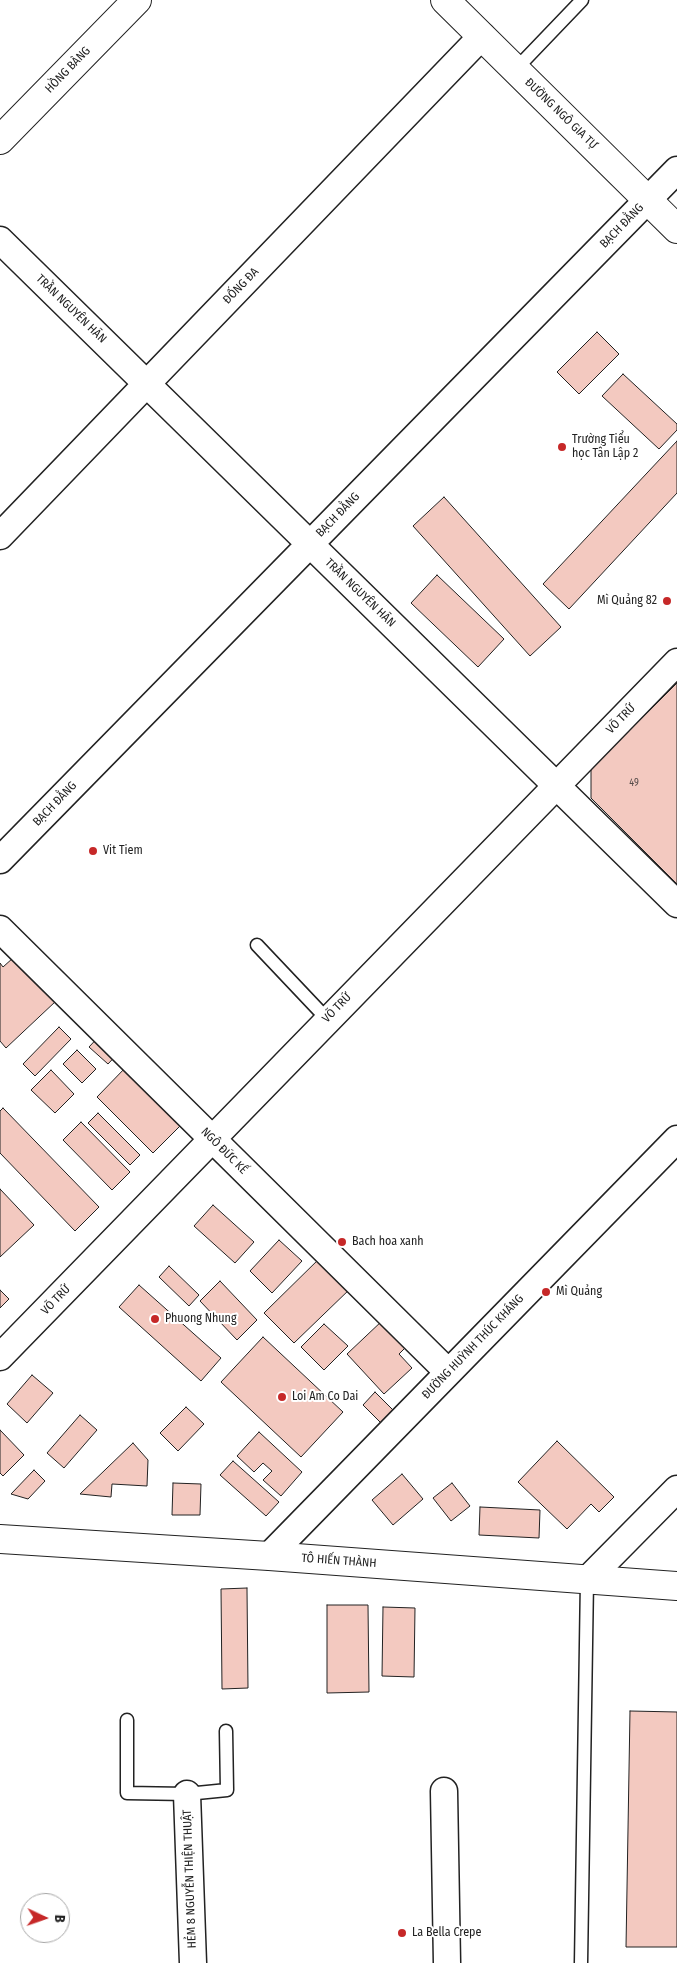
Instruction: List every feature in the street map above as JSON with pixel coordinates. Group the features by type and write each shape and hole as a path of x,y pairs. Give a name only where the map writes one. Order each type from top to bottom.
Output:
{"street":[{"name":"HỒNG BÀNG","path":"0,140 137,0"},
{"name":"ĐƯỜNG NGÔ GIA TỰ","path":"445,0 677,228"},
{"name":"ĐỐNG ĐA","path":"0,536 482,36"},
{"name":"BẠCH ĐẰNG","path":"0,860 677,170"},
{"name":"TRẦN NGUYÊN HÃN","path":"0,240 677,904"},
{"name":"VÕ TRỨ","path":"0,1357 327,1019 677,662"},
{"name":"NGÔ ĐỨC KẾ","path":"0,929 448,1372"},
{"name":"ĐƯỜNG HUỲNH THÚC KHÁNG","path":"269,1556 677,1138"},
{"path":"587,1580 677,1489"},
{"name":"TÔ HIẾN THÀNH","path":"0,1540 269,1556 677,1586"},
{"path":"444,1791 447,1963"},
{"name":"HẺM 8 NGUYỄN THIỆN THUẬT","path":"188,1794 193,1963"}],"lane":[{"path":"515,70 582,0"},
{"path":"257,945 327,1019"},
{"path":"581,1963 587,1580"},
{"name":"HẺM 8 NGUYỄN THIỆN THUẬT","path":"126,1720 127,1793 188,1794 228,1790 226,1731"}],"building":[{"path":"597,332 619,354 579,394 557,372"},
{"path":"623,374 677,424 677,430 659,449 602,396"},
{"path":"677,441 677,493 569,609 543,584"},
{"path":"444,497 561,627 530,656 413,526"},
{"path":"437,575 504,639 478,667 411,603"},
{"path":"677,683 677,884 591,798 591,769"},
{"path":"13,958 56,1001 6,1048 0,1041 0,963 3,967"},
{"path":"59,1027 71,1039 35,1076 23,1064"},
{"path":"103,1032 121,1050 108,1064 89,1047"},
{"path":"77,1050 96,1069 82,1083 63,1064"},
{"path":"127,1066 183,1123 153,1153 97,1097"},
{"path":"51,1070 74,1094 55,1113 31,1090"},
{"path":"3,1108 99,1207 75,1231 0,1153 0,1111"},
{"path":"98,1113 140,1155 130,1165 88,1123"},
{"path":"81,1122 130,1172 112,1190 63,1140"},
{"path":"0,1189 34,1225 0,1257"},
{"path":"213,1205 254,1242 235,1263 194,1226"},
{"path":"279,1240 302,1261 272,1293 250,1271"},
{"path":"322,1256 352,1287 294,1343 264,1313"},
{"path":"169,1266 199,1295 189,1306 159,1277"},
{"path":"220,1281 257,1320 237,1340 200,1301"},
{"path":"139,1285 221,1358 201,1381 119,1307"},
{"path":"0,1290 9,1299 0,1308"},
{"path":"383,1320 407,1346 399,1354 412,1368 384,1394 347,1354"},
{"path":"324,1324 348,1346 324,1370 301,1347"},
{"name":"Loi Am Co Dai","path":"263,1337 343,1412 301,1457 221,1382"},
{"path":"32,1375 53,1393 27,1423 7,1404"},
{"path":"375,1392 393,1410 381,1423 363,1405"},
{"path":"186,1407 204,1424 178,1451 160,1433"},
{"path":"80,1415 97,1430 64,1468 47,1453"},
{"path":"0,1430 24,1455 3,1476 0,1473"},
{"path":"259,1432 302,1472 281,1496 263,1480 272,1471 263,1463 254,1472 237,1456"},
{"path":"557,1441 614,1497 599,1512 591,1504 567,1529 518,1482"},
{"path":"133,1443 148,1460 147,1486 112,1484 111,1497 80,1494"},
{"path":"233,1461 279,1502 266,1516 220,1475"},
{"path":"34,1470 45,1481 28,1499 11,1494"},
{"path":"402,1474 423,1499 393,1525 372,1500"},
{"path":"173,1483 201,1484 200,1515 172,1515"},
{"path":"452,1483 470,1506 451,1521 433,1498"},
{"path":"480,1507 540,1510 539,1538 479,1535"},
{"path":"247,1588 248,1688 222,1689 221,1589"},
{"path":"327,1605 368,1605 369,1692 327,1693"},
{"path":"383,1607 415,1608 414,1677 382,1676"},
{"path":"630,1711 677,1712 677,1947 626,1947"}],"place":[{"name":"Trường Tiểu học Tân Lập 2","path":"562,447"},
{"name":"Mì Quảng 82","path":"667,601"},
{"name":"Vit Tiem","path":"93,851"},
{"name":"Bach hoa xanh","path":"342,1242"},
{"name":"Mì Quảng","path":"546,1292"},
{"name":"Phuong Nhung","path":"155,1319"},
{"name":"Loi Am Co Dai","path":"282,1397"},
{"name":"La Bella Crepe","path":"402,1933"}]}
